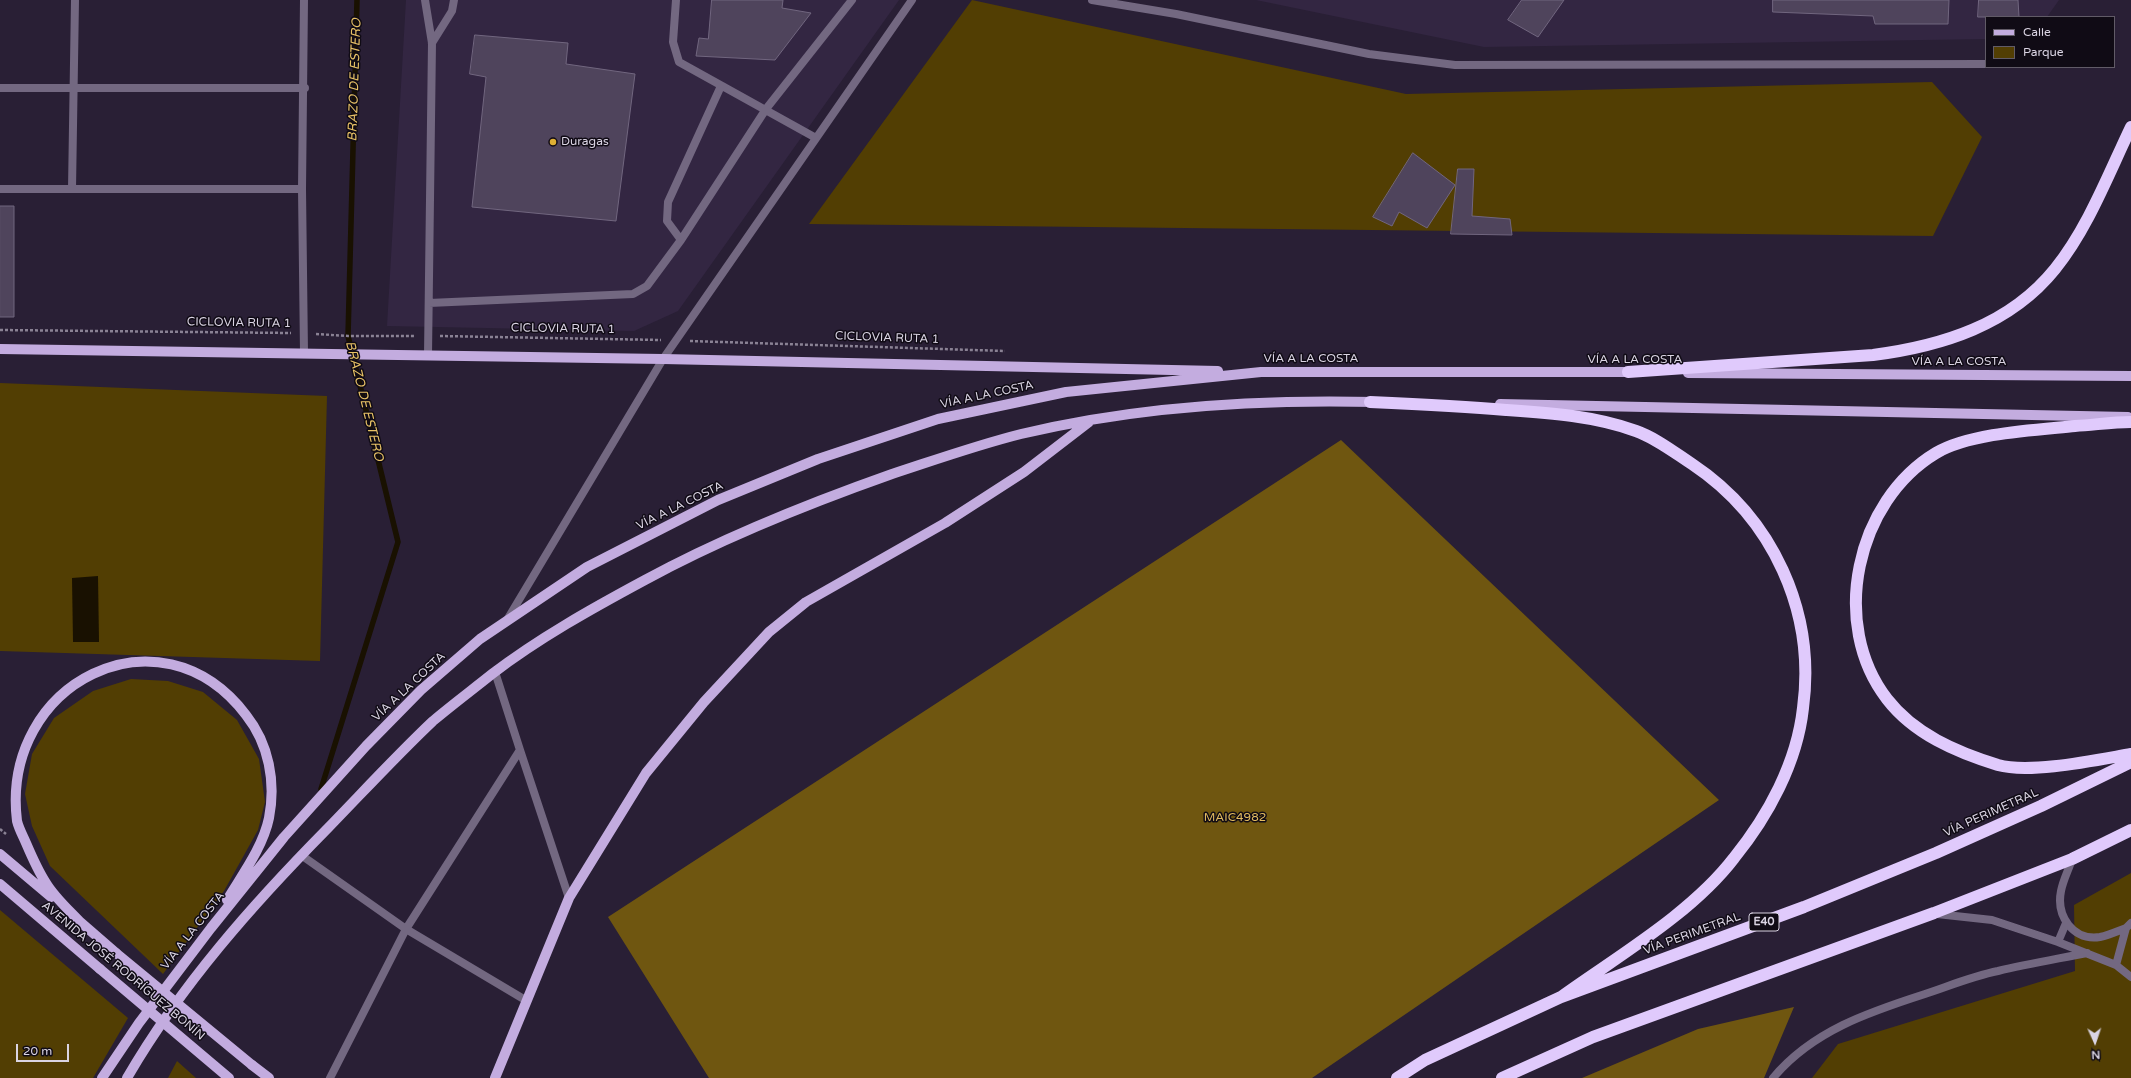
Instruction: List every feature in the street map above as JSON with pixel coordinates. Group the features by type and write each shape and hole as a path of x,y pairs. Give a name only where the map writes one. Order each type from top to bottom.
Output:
{"highway":[{"path":"1628,372 1873,355 1912,350 1952,339 1979,328 2009,311 2034,291 2055,268 2092,207 2131,127"},
{"path":"1370,402 1557,413 1604,422 1637,431 1672,451 1710,476 1736,501 1759,528 1776,555 1794,600 1802,627 1805,665 1803,709 1793,749 1780,786 1764,816 1734,859 1700,897 1561,997"},
{"path":"2131,422 2049,428 1975,438 1937,452 1908,475 1886,501 1859,562 1856,599 1859,638 1869,670 1887,699 1909,721 1942,744 2000,765 2035,767 2131,754"},
{"name":"VÍA PERIMETRAL","path":"1397,1078 1425,1060 1561,997 1804,907 1936,853 2041,806 2131,762"},
{"path":"1502,1078 1593,1037 1934,913 2072,859 2131,830"}],"main road":[{"path":"0,348 663,359 1262,372"},
{"name":"VÍA A LA COSTA","path":"102,1078 139,1023 211,928 284,837 366,746 421,690 480,639 587,567 718,500 818,459 938,419 1066,392 1262,372 1628,372 2131,376"},
{"path":"127,1078 152,1036 225,937 301,855 434,721 495,672 606,601 672,565 749,528 823,498 954,453 1021,434 1090,421 1171,409 1252,402 1370,402 2131,417"},
{"path":"495,1078 569,898 646,773 704,702 769,632 806,602 945,523 1024,472 1090,421"},
{"path":"82,924 46,884 17,822 13,786 18,753 36,717 61,690 78,678 110,665 144,661 178,666 205,677 235,700 256,728 268,756 272,787 268,819 250,861 211,928"},
{"name":"AVENIDA JOSÉ RODRÍGUEZ BONÍN","path":"0,854 116,953 269,1078"},
{"name":"AVENIDA JOSÉ RODRÍGUEZ BONÍN","path":"0,884 229,1078"}],"street":[{"path":"72,189 75,0"},
{"path":"304,0 305,88 302,189 304,353"},
{"path":"425,0 432,43 428,355"},
{"path":"432,43 452,11 454,0"},
{"path":"676,0 673,42 679,62 816,138"},
{"path":"429,303 633,294 648,286 682,240 766,109 852,0"},
{"path":"506,622 663,359 912,0"},
{"path":"1092,0 1176,14 1369,54 1455,65 1985,64"},
{"path":"682,240 667,221 668,202 721,86"},
{"path":"0,88 305,88"},
{"path":"0,189 302,189"},
{"path":"495,672 569,898"},
{"path":"330,1078 406,929 520,750"},
{"path":"301,855 406,929 527,1001"},
{"path":"2072,859 2061,892 2061,910 2066,923 2080,936 2099,937 2129,926"},
{"path":"1934,913 1992,920 2087,953 2116,965 2131,977"},
{"path":"2058,942 2066,923"},
{"path":"2116,965 2129,926"},
{"path":"1773,1078 1786,1062 1814,1040 1845,1023 1885,1006 1996,971 2087,953"}],"path":[{"name":"CICLOVIA RUTA 1","path":"0,330 303,333 348,336 676,340 1012,351"}],"shaded area":[{"path":"406,0 899,0 678,311 634,331 387,326"},
{"path":"1256,0 2059,0 2048,16 1985,16 1985,39 1484,47"},
{"path":"98,576 99,642 73,642 72,578"}],"green space":[{"path":"972,0 1406,94 1932,82 1982,137 1933,236 809,224"},
{"path":"0,383 327,396 320,661 0,651"},
{"name":"MAIC4982","path":"1341,440 1719,800 1312,1078 709,1078 608,917"},
{"path":"131,679 168,681 203,692 237,720 259,759 265,802 258,830 224,891 163,974 50,866 32,826 25,794 32,754 54,718 93,691"},
{"path":"2131,873 2131,1078 1812,1078 1838,1044 2075,971 2074,905"},
{"path":"0,910 128,1018 93,1078 0,1078"},
{"path":"1794,1007 1764,1078 1582,1078 1698,1029"},
{"path":"177,1061 196,1078 168,1078"}],"building":[{"path":"712,0 783,0 782,8 811,13 775,60 696,56 699,38 708,39"},
{"path":"1522,0 1564,0 1538,37 1508,20"},
{"path":"1773,0 1949,0 1948,24 1875,24 1873,16 1773,12"},
{"path":"1979,0 2018,0 2019,16 1978,17"},
{"name":"Duragas","path":"475,35 568,43 566,64 635,74 616,221 472,207 486,77 470,74"},
{"path":"1413,153 1455,185 1427,228 1399,212 1392,226 1373,217"},
{"path":"1458,169 1474,169 1472,216 1510,219 1512,235 1451,234"},
{"path":"0,206 14,206 14,317 0,317"}],"waterway":[{"name":"BRAZO DE ESTERO","path":"321,789 398,542 348,336 357,0"}],"place":[{"name":"Duragas","path":"553,142"}]}
